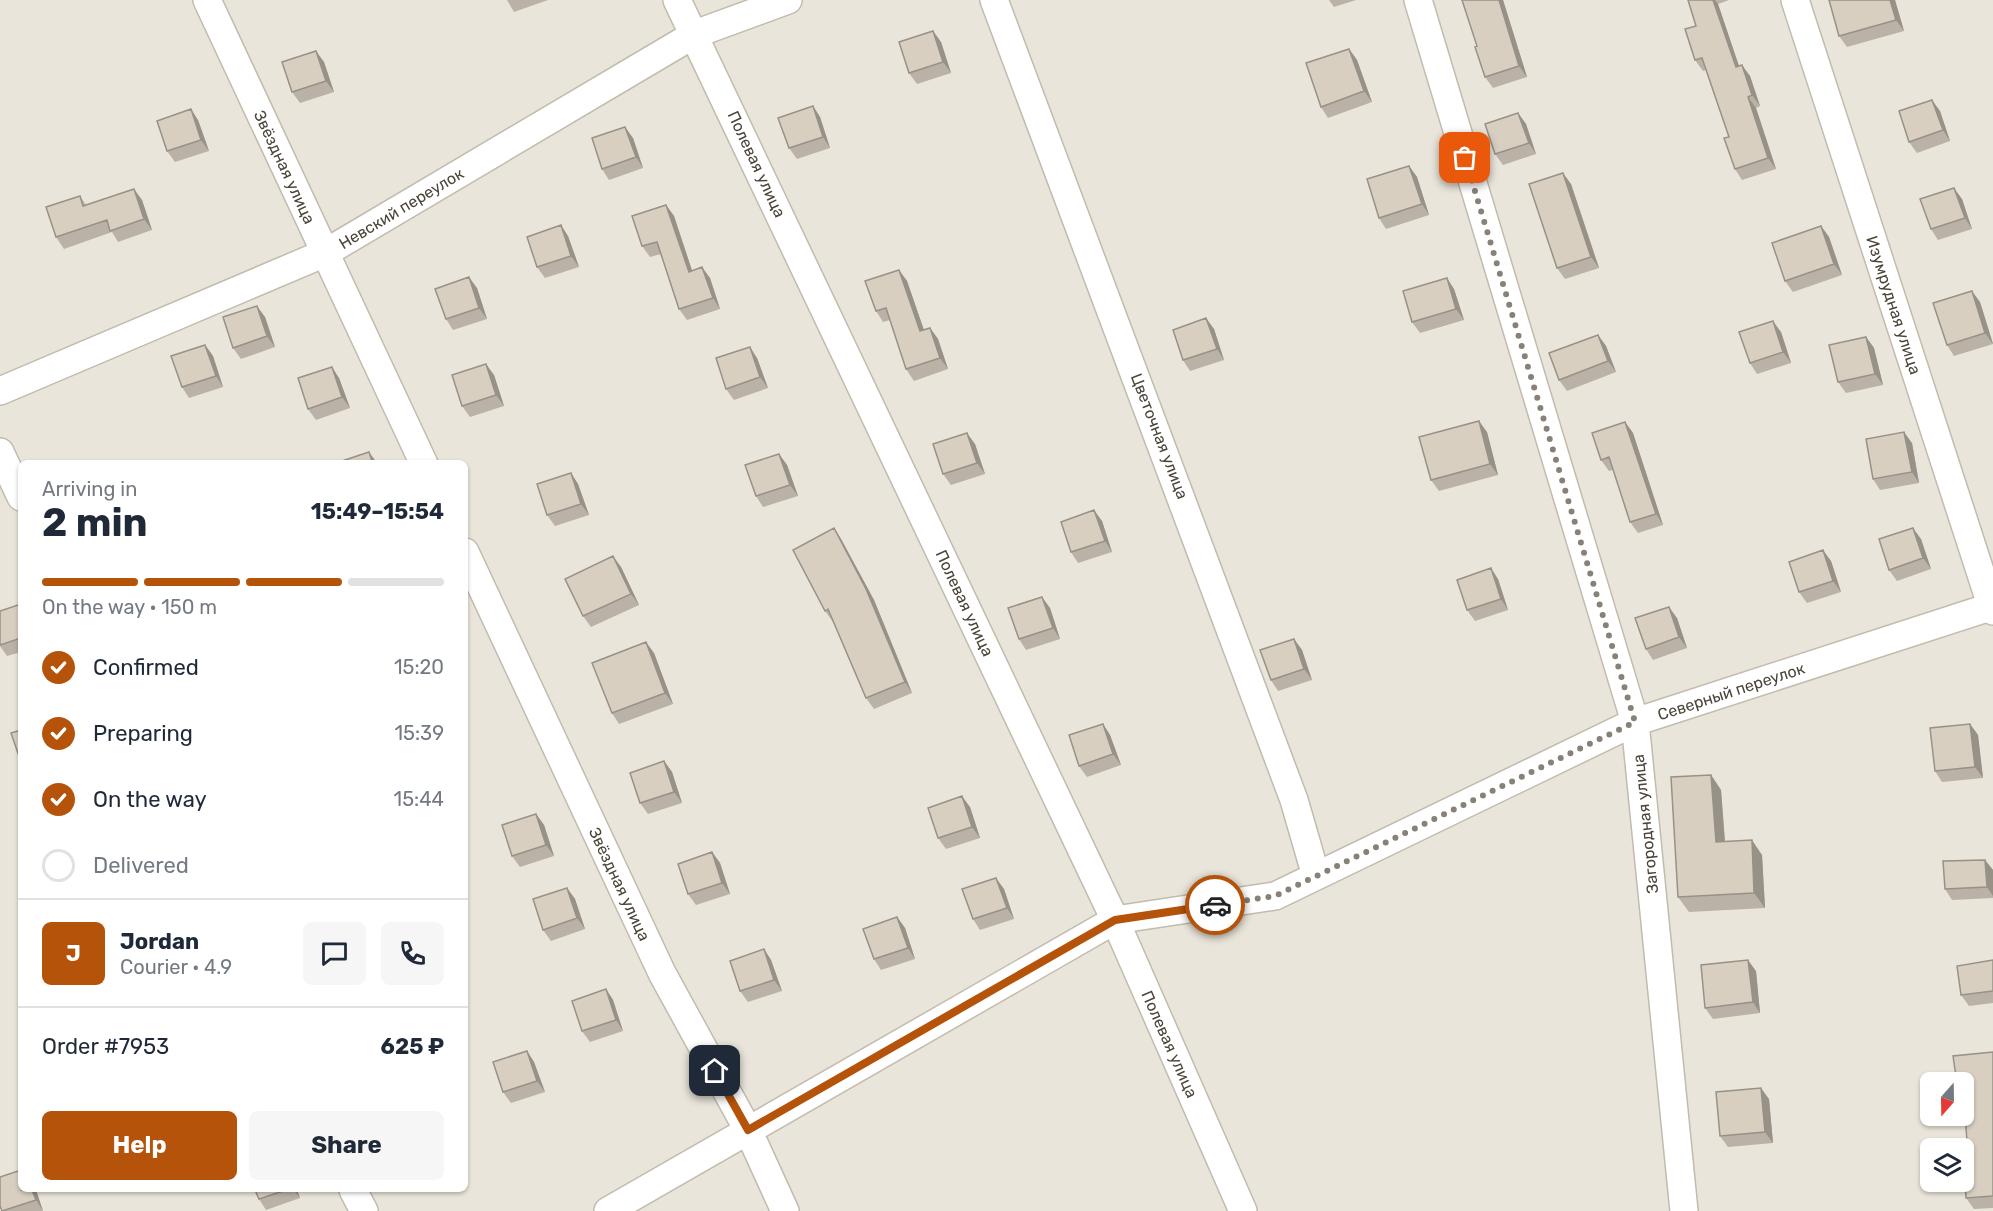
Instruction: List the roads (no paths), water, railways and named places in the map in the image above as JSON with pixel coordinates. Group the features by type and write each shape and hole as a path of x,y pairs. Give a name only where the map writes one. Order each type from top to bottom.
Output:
{"street":[{"name":"Звёздная улица","path":"207,0 422,460"},
{"name":"Полевая улица","path":"677,0 1115,920 1243,1211"},
{"name":"Невский переулок","path":"0,392 325,253 695,34 789,0"},
{"name":"Цветочная улица","path":"994,0 1294,800 1316,876"},
{"name":"Загородная улица","path":"1418,0 1635,722 1684,1211"},
{"name":"Изумрудная улица","path":"1795,0 1993,611"},
{"path":"0,452 18,491"},
{"name":"Звёздная улица","path":"468,558 662,973 748,1130 785,1211"},
{"name":"Северный переулок","path":"609,1211 1115,920 1275,896 1635,722 1993,606"},
{"path":"354,1192 364,1211"}]}
